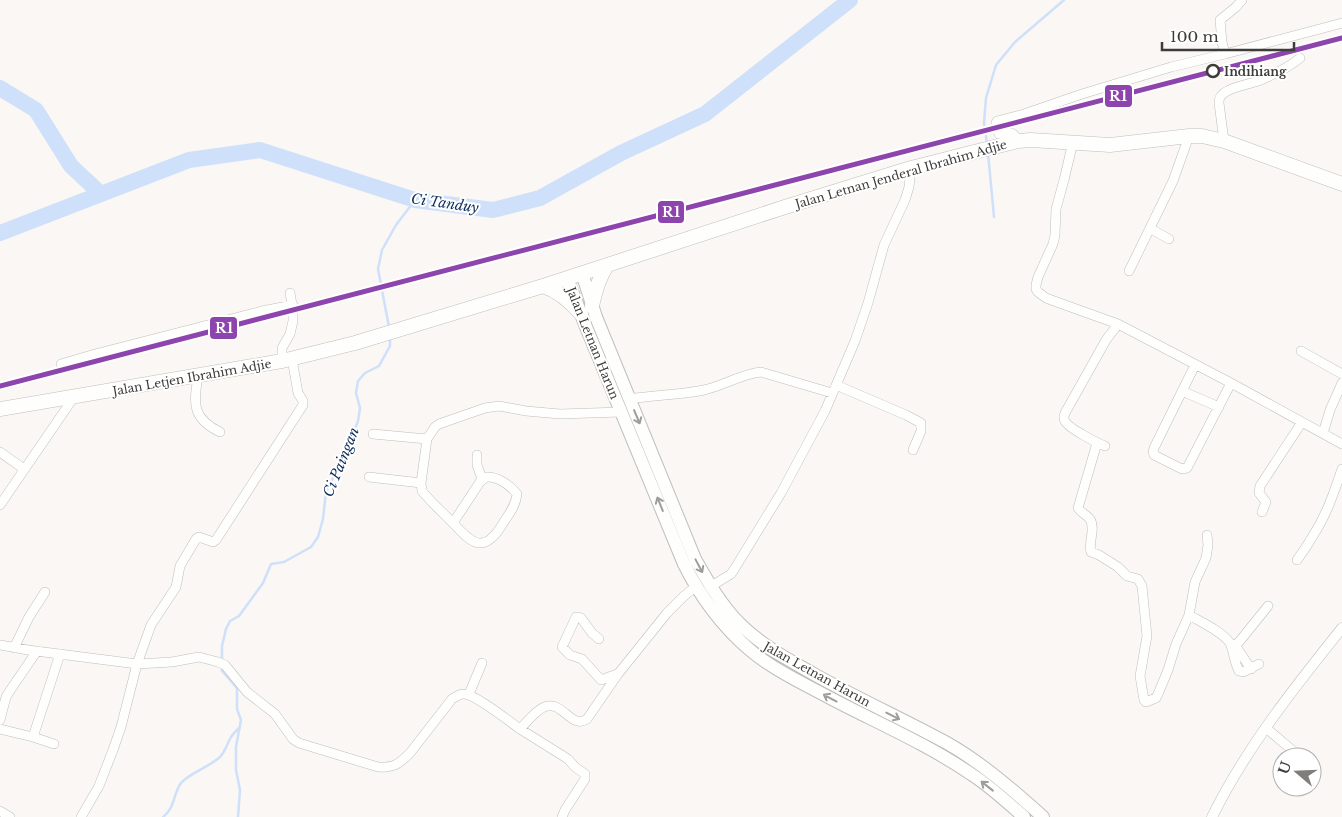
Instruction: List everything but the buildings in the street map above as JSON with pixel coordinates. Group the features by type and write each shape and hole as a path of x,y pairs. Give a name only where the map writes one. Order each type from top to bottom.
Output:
{"highway":[{"name":"Jalan Letnan Jenderal Ibrahim Adjie","path":"543,286 911,168 1018,141 1044,140 1110,145 1202,136 1224,141 1342,184"},
{"path":"543,286 553,289 587,310 607,265"},
{"name":"Jalan Letjen Ibrahim Adjie","path":"0,409 287,360 397,330 543,286"}],"main road":[{"name":"Jalan Letnan Harun","path":"582,273 587,310 621,412 676,529 710,587 736,620 759,641 789,660 846,692 948,744 980,764 1021,809"},
{"name":"Jalan Letnan Harun","path":"567,278 587,310 630,399 676,529 684,564 695,587 726,629 752,652 782,671 942,755 1021,809 1043,817"}],"street":[{"path":"1224,54 1220,20 1221,17 1236,7 1242,0"},
{"path":"1018,141 1012,133 999,134 997,121 1171,67 1342,23"},
{"path":"1224,141 1219,103 1222,94 1230,89 1258,81 1291,66 1300,58"},
{"path":"1129,272 1173,181 1189,136"},
{"path":"1073,142 1056,209 1053,244 1038,277 1036,285 1038,292 1046,298 1118,324 1231,382 1342,444"},
{"path":"710,587 731,574 735,568 781,493 825,411 855,341 884,245 905,200 909,187 911,168"},
{"path":"1151,229 1170,239"},
{"path":"81,817 99,786 121,727 137,664 152,625 176,587 180,566 196,539 199,537 214,542 216,540 304,405 282,348 292,329 293,310 290,293"},
{"path":"61,364 253,313 292,305"},
{"path":"1118,324 1106,340 1064,418 1069,426 1101,445 1078,508 1091,521 1091,552 1118,567 1127,576 1138,579 1142,586 1147,636 1140,676 1146,702 1156,698 1162,686 1176,644 1189,615 1194,582 1206,558 1207,535"},
{"path":"1301,351 1342,374"},
{"path":"1195,365 1153,452 1154,455 1182,469 1189,466 1231,382"},
{"path":"630,399 705,390 752,373 761,372 834,389 906,415 921,423 921,431 912,450"},
{"path":"198,376 195,395 196,410 202,419 220,432"},
{"path":"1323,433 1330,410 1342,383"},
{"path":"1182,391 1219,407"},
{"path":"0,504 74,397"},
{"path":"453,523 482,479 486,477 492,476 513,489 517,494 516,502 500,528 491,538 479,543 468,539 422,491 421,483 427,439 434,427 485,408 499,406 560,414 621,412"},
{"path":"1262,512 1266,502 1259,493 1261,484 1302,422"},
{"path":"374,434 427,439"},
{"path":"0,452 24,469"},
{"path":"477,455 477,465 482,479"},
{"path":"1297,560 1322,521 1342,470"},
{"path":"369,477 421,483"},
{"path":"520,729 541,708 546,706 557,706 578,722 583,722 587,719 618,674 667,613 695,587"},
{"path":"14,648 29,617 45,592"},
{"path":"1233,645 1268,606"},
{"path":"1189,615 1224,637 1255,666"},
{"path":"599,639 581,618 576,617 562,648 570,655 582,659 601,680 618,674"},
{"path":"1212,817 1222,797 1266,728 1295,687 1342,628"},
{"path":"0,645 137,664 172,662 199,657 222,663 247,692 274,714 293,739 306,746 378,767 388,768 402,761 452,699 458,695 469,694 520,729 568,758 574,767 585,774 585,779 562,817"},
{"path":"0,720 6,697 37,651"},
{"path":"33,737 60,654"},
{"path":"469,694 482,663"},
{"path":"1266,728 1288,747"},
{"path":"0,729 54,744"},
{"path":"0,811 10,817"}],"waterway":[{"name":"Ci Tanduy","path":"0,233 189,160 260,150 415,200 493,210 540,198 621,153 705,114 850,0"},
{"path":"987,143 984,123 986,98 996,65 1015,42 1064,0"},
{"path":"0,88 36,110 71,166 101,194"},
{"path":"988,153 994,217"},
{"name":"Ci Paingan","path":"389,327 378,269 382,250 396,225 415,200"},
{"name":"Ci Paingan","path":"222,660 222,646 230,621 239,616 263,583 271,564 284,562 311,547 318,537 323,519 326,492 345,454 358,421 360,408 356,393 358,381 365,373 379,366 390,346 390,337"},
{"name":"Ci Paingan","path":"222,665 222,671 237,688 237,709 241,720 236,747 236,770 240,790 238,817"},
{"path":"163,817 170,809 181,783 220,757 231,737 239,728"}],"transit line":[{"name":"R1","path":"0,386 1342,38"}],"place":[{"name":"Indihiang","path":"1213,71"}]}
